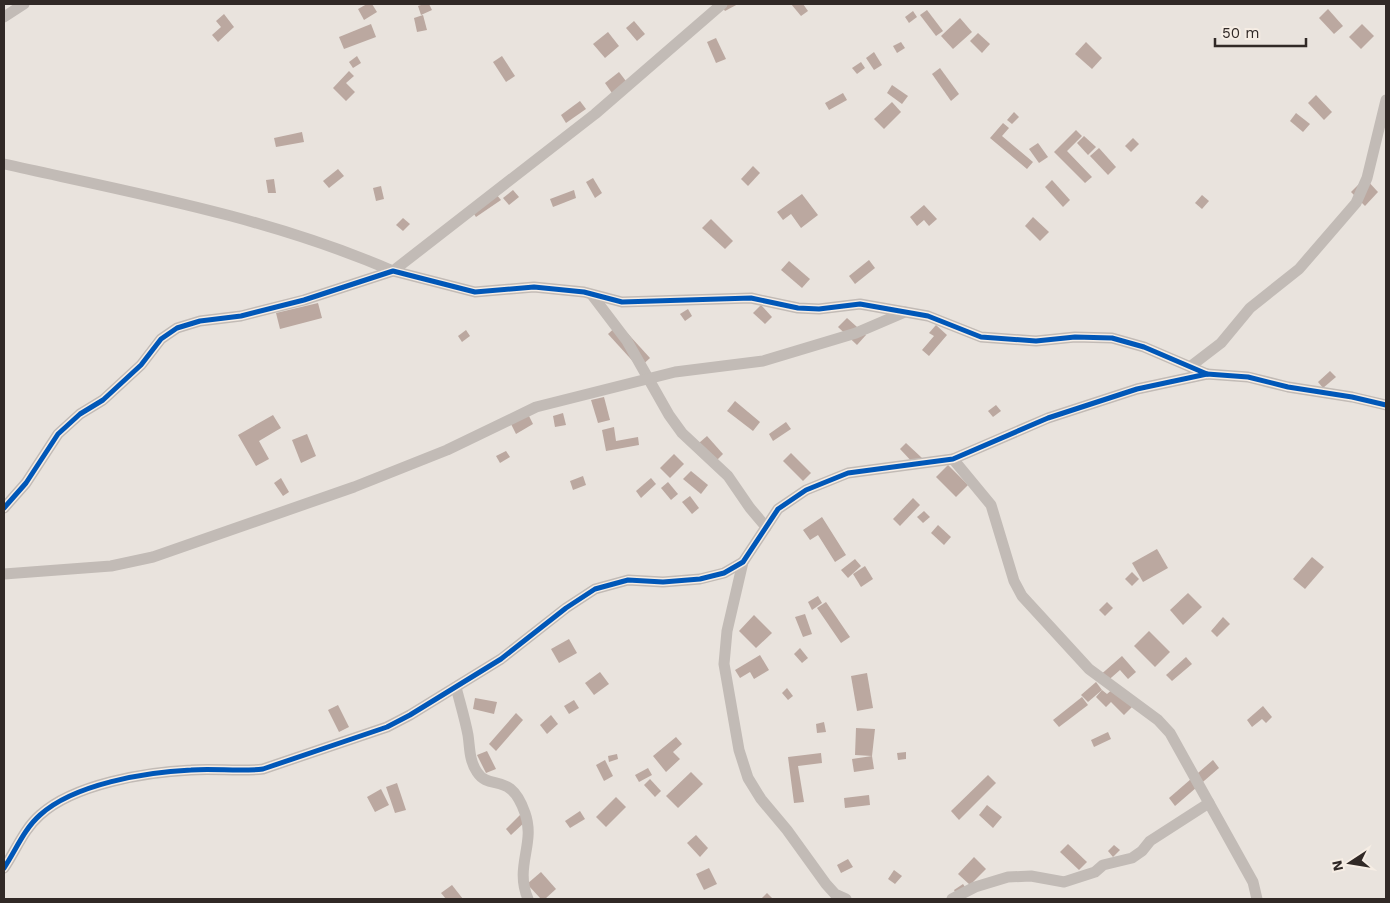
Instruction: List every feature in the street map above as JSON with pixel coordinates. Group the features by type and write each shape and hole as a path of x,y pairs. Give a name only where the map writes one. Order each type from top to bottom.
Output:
{"street":[{"path":"4,17 24,4"},
{"path":"4,508 26,483 58,434 80,414 103,400 141,365 161,339 177,328 200,321 241,316 304,300 392,271 595,114 722,4"},
{"path":"1191,366 1221,343 1250,308 1299,269 1356,203 1367,178 1386,100"},
{"path":"4,164 223,212 342,250 392,271 475,292 534,287 584,292 622,302 751,298 798,308 819,309 860,304 928,316 981,337 1036,341 1075,337 1112,338 1144,347 1208,374"},
{"path":"592,295 628,341 669,416 682,433 728,476 766,527"},
{"path":"4,574 111,566 153,556 371,481 447,450 536,408 607,388 649,380 675,372 763,361 856,333 906,311"},
{"path":"846,899 835,894 826,884 787,830 761,799 748,778 739,750 724,664 727,631 743,562 778,509 806,490 848,473 916,466 953,459 1048,418 1137,390 1208,374 1248,377 1288,387 1352,396 1386,405"},
{"path":"953,459 991,505 1014,582 1022,596 1090,669 1158,720 1170,733 1253,882 1257,899"},
{"path":"4,868 25,831 40,814 63,799 91,786 191,770 247,771 263,769 387,727 501,659 566,608 595,589 628,580 663,582 700,579 724,573 743,562"},
{"path":"456,687 468,734 471,759 477,773 484,779 506,784 515,791 528,822 529,834 522,866 523,882 528,899"},
{"path":"952,899 975,886 1008,877 1031,876 1064,882 1095,872 1103,866 1132,858 1150,842 1209,803"}],"building":[{"path":"367,4 372,4 377,12 364,20 358,9"},
{"path":"429,4 432,10 421,15 418,6"},
{"path":"738,4 725,11 721,5"},
{"path":"791,4 803,4 808,11 801,16"},
{"path":"1328,9 1343,26 1334,34 1319,18"},
{"path":"927,10 943,31 936,36 920,15"},
{"path":"913,11 917,17 909,23 905,17"},
{"path":"224,14 234,27 218,42 212,35 221,27 216,21"},
{"path":"423,15 427,30 417,32 414,18"},
{"path":"960,18 972,32 953,49 941,36"},
{"path":"634,21 645,34 637,41 626,28"},
{"path":"371,24 376,37 344,49 339,37"},
{"path":"1362,24 1374,36 1361,49 1349,37"},
{"path":"608,32 619,46 605,58 593,44"},
{"path":"978,33 990,44 982,53 970,41"},
{"path":"716,38 726,59 716,63 707,42"},
{"path":"901,42 905,48 897,53 893,46"},
{"path":"1086,42 1102,58 1092,69 1075,54"},
{"path":"874,52 882,65 874,70 866,58"},
{"path":"357,56 361,63 353,68 349,62"},
{"path":"502,56 515,76 506,82 493,62"},
{"path":"861,62 865,68 857,74 852,68"},
{"path":"940,68 959,94 951,101 932,74"},
{"path":"349,71 354,76 346,83 355,92 346,101 333,88"},
{"path":"619,72 629,85 614,96 605,83"},
{"path":"892,85 908,96 902,104 887,93"},
{"path":"843,93 847,100 829,110 825,103"},
{"path":"1316,95 1332,112 1324,120 1308,103"},
{"path":"580,101 586,109 566,123 561,115"},
{"path":"892,102 901,112 884,129 874,119"},
{"path":"1014,112 1019,117 1012,124 1007,120"},
{"path":"1296,113 1310,124 1303,132 1290,121"},
{"path":"1003,123 1009,128 1002,136 1033,162 1027,169 990,138"},
{"path":"1076,130 1082,136 1067,151 1092,177 1085,183 1054,152"},
{"path":"302,132 304,142 276,147 274,138"},
{"path":"1084,136 1096,147 1088,155 1077,143"},
{"path":"1133,138 1139,144 1131,152 1125,146"},
{"path":"1038,143 1048,157 1039,163 1029,149"},
{"path":"1099,148 1116,167 1108,175 1090,156"},
{"path":"753,166 760,173 748,186 741,179"},
{"path":"338,169 344,176 329,188 323,181"},
{"path":"593,178 602,193 595,198 586,182"},
{"path":"1365,178 1378,192 1365,206 1351,192"},
{"path":"274,179 276,193 268,193 266,180"},
{"path":"1052,180 1070,200 1063,207 1045,187"},
{"path":"381,186 384,199 376,201 373,188"},
{"path":"513,190 519,197 509,205 503,198"},
{"path":"574,190 576,198 553,207 550,199"},
{"path":"496,194 501,200 476,217 472,211"},
{"path":"802,194 818,215 801,228 791,214 783,220 777,212"},
{"path":"1202,195 1209,201 1202,209 1195,203"},
{"path":"924,205 937,219 929,226 924,220 917,226 910,217"},
{"path":"1033,217 1049,232 1040,241 1025,226"},
{"path":"403,218 410,224 403,231 396,225"},
{"path":"711,219 733,241 725,249 702,228"},
{"path":"869,260 875,268 855,284 849,276"},
{"path":"789,261 810,279 802,288 781,270"},
{"path":"318,303 322,318 280,329 276,313"},
{"path":"761,305 772,317 765,324 753,313"},
{"path":"688,309 692,316 685,321 680,314"},
{"path":"847,318 866,335 857,345 838,327"},
{"path":"619,324 650,358 639,368 608,334"},
{"path":"936,325 947,335 929,356 922,350 934,336 929,333"},
{"path":"466,330 470,336 462,342 458,336"},
{"path":"1330,371 1336,377 1323,388 1318,382"},
{"path":"604,397 610,420 598,423 591,400"},
{"path":"735,401 760,422 753,431 727,411"},
{"path":"996,405 1001,411 993,417 988,411"},
{"path":"563,413 566,425 555,427 553,416"},
{"path":"528,414 533,424 516,434 511,424"},
{"path":"273,415 281,428 259,441 269,459 256,466 238,435"},
{"path":"786,422 791,429 773,441 769,434"},
{"path":"614,427 616,441 638,437 639,445 606,451 602,430"},
{"path":"307,434 316,456 301,463 292,440"},
{"path":"707,436 723,454 716,461 699,443"},
{"path":"906,443 922,458 915,465 900,449"},
{"path":"506,451 510,457 500,463 496,456"},
{"path":"791,453 811,473 803,481 783,461"},
{"path":"674,454 684,464 670,478 660,468"},
{"path":"948,465 968,485 956,497 936,477"},
{"path":"691,471 708,485 701,494 683,479"},
{"path":"583,476 586,485 573,490 570,481"},
{"path":"281,478 289,492 283,496 274,483"},
{"path":"651,478 656,484 641,498 636,491"},
{"path":"668,482 678,494 671,500 661,488"},
{"path":"690,496 699,508 692,514 682,502"},
{"path":"913,498 920,505 900,526 893,519"},
{"path":"924,511 930,517 923,523 917,517"},
{"path":"822,517 846,555 835,562 818,535 810,540 803,530"},
{"path":"938,525 951,537 944,545 931,533"},
{"path":"1157,549 1168,568 1143,582 1132,563"},
{"path":"1312,557 1324,567 1305,589 1293,579"},
{"path":"855,559 861,566 848,578 841,570"},
{"path":"865,566 873,579 861,587 853,574"},
{"path":"1132,572 1139,579 1132,586 1125,579"},
{"path":"1188,593 1202,607 1183,625 1170,610"},
{"path":"818,596 822,603 812,610 808,602"},
{"path":"826,602 850,637 841,643 817,608"},
{"path":"1107,602 1113,608 1105,616 1099,610"},
{"path":"805,614 812,634 803,637 795,617"},
{"path":"754,615 772,633 756,648 739,631"},
{"path":"1223,617 1230,624 1217,637 1211,631"},
{"path":"1149,631 1170,652 1155,667 1134,646"},
{"path":"569,639 577,653 559,663 551,649"},
{"path":"800,648 808,658 802,663 794,654"},
{"path":"760,655 769,670 754,679 750,672 740,678 735,670"},
{"path":"1122,656 1136,672 1128,679 1120,670 1104,684 1098,677"},
{"path":"1186,657 1192,664 1172,681 1166,675"},
{"path":"600,672 609,684 594,695 585,683"},
{"path":"867,673 873,708 857,711 851,676"},
{"path":"1096,682 1102,690 1088,702 1081,695"},
{"path":"787,688 793,696 788,700 782,693"},
{"path":"1114,688 1132,707 1124,715 1111,702 1106,707 1096,697 1102,690 1107,694"},
{"path":"1082,697 1088,705 1059,727 1053,720"},
{"path":"475,698 497,702 494,714 473,709"},
{"path":"574,700 579,708 569,714 564,706"},
{"path":"338,705 349,727 339,732 328,710"},
{"path":"1263,706 1272,717 1266,723 1262,719 1252,727 1247,720"},
{"path":"516,713 523,720 496,751 489,744"},
{"path":"551,715 558,724 547,734 540,725"},
{"path":"824,722 826,732 817,733 816,724"},
{"path":"856,728 875,729 872,756 855,755"},
{"path":"1108,732 1111,739 1094,747 1091,740"},
{"path":"676,737 682,744 673,752 680,759 666,772 653,756"},
{"path":"487,751 496,769 486,773 477,755"},
{"path":"906,752 906,759 898,760 897,753"},
{"path":"821,753 822,763 798,766 804,802 794,803 788,757"},
{"path":"617,754 618,759 609,762 608,756"},
{"path":"872,756 874,769 854,772 852,759"},
{"path":"605,760 613,776 604,781 596,765"},
{"path":"1213,760 1219,768 1175,806 1169,798"},
{"path":"648,768 652,775 639,782 635,775"},
{"path":"691,772 703,784 678,808 666,796"},
{"path":"988,775 996,783 959,820 951,811"},
{"path":"650,779 661,791 655,797 644,785"},
{"path":"397,783 406,810 395,813 386,787"},
{"path":"381,789 389,805 375,812 367,797"},
{"path":"869,795 870,805 845,808 844,798"},
{"path":"616,797 626,807 606,827 596,817"},
{"path":"987,805 1002,817 993,828 979,815"},
{"path":"580,811 585,819 570,828 565,821"},
{"path":"520,815 526,821 511,835 506,829"},
{"path":"696,835 708,848 700,857 687,843"},
{"path":"1068,844 1087,862 1079,870 1060,852"},
{"path":"1114,845 1120,850 1113,857 1108,851"},
{"path":"974,857 986,869 970,885 958,874"},
{"path":"848,859 853,867 841,873 837,865"},
{"path":"709,868 717,884 704,890 696,874"},
{"path":"894,870 902,876 895,884 888,879"},
{"path":"541,872 556,889 545,899 541,899 527,884"},
{"path":"963,884 967,890 957,896 954,890"},
{"path":"452,885 463,899 446,899 441,893"},
{"path":"767,893 773,899 761,899"}],"cycle path":[{"path":"4,508 26,483 58,434 80,414 103,400 141,365 161,339 177,328 200,321 241,316 304,300 393,271 475,292 534,287 584,292 622,302 751,298 798,308 819,309 860,304 928,316 981,337 1036,341 1075,337 1112,338 1144,347 1207,374"},
{"path":"4,868 34,821 54,804 72,795 132,777 173,771 263,769 387,727 501,659 566,608 595,589 628,580 663,582 700,579 724,573 743,562 778,509 806,490 848,473 953,459 1048,418 1137,389 1207,374 1248,377 1288,387 1352,397 1386,405"}]}
